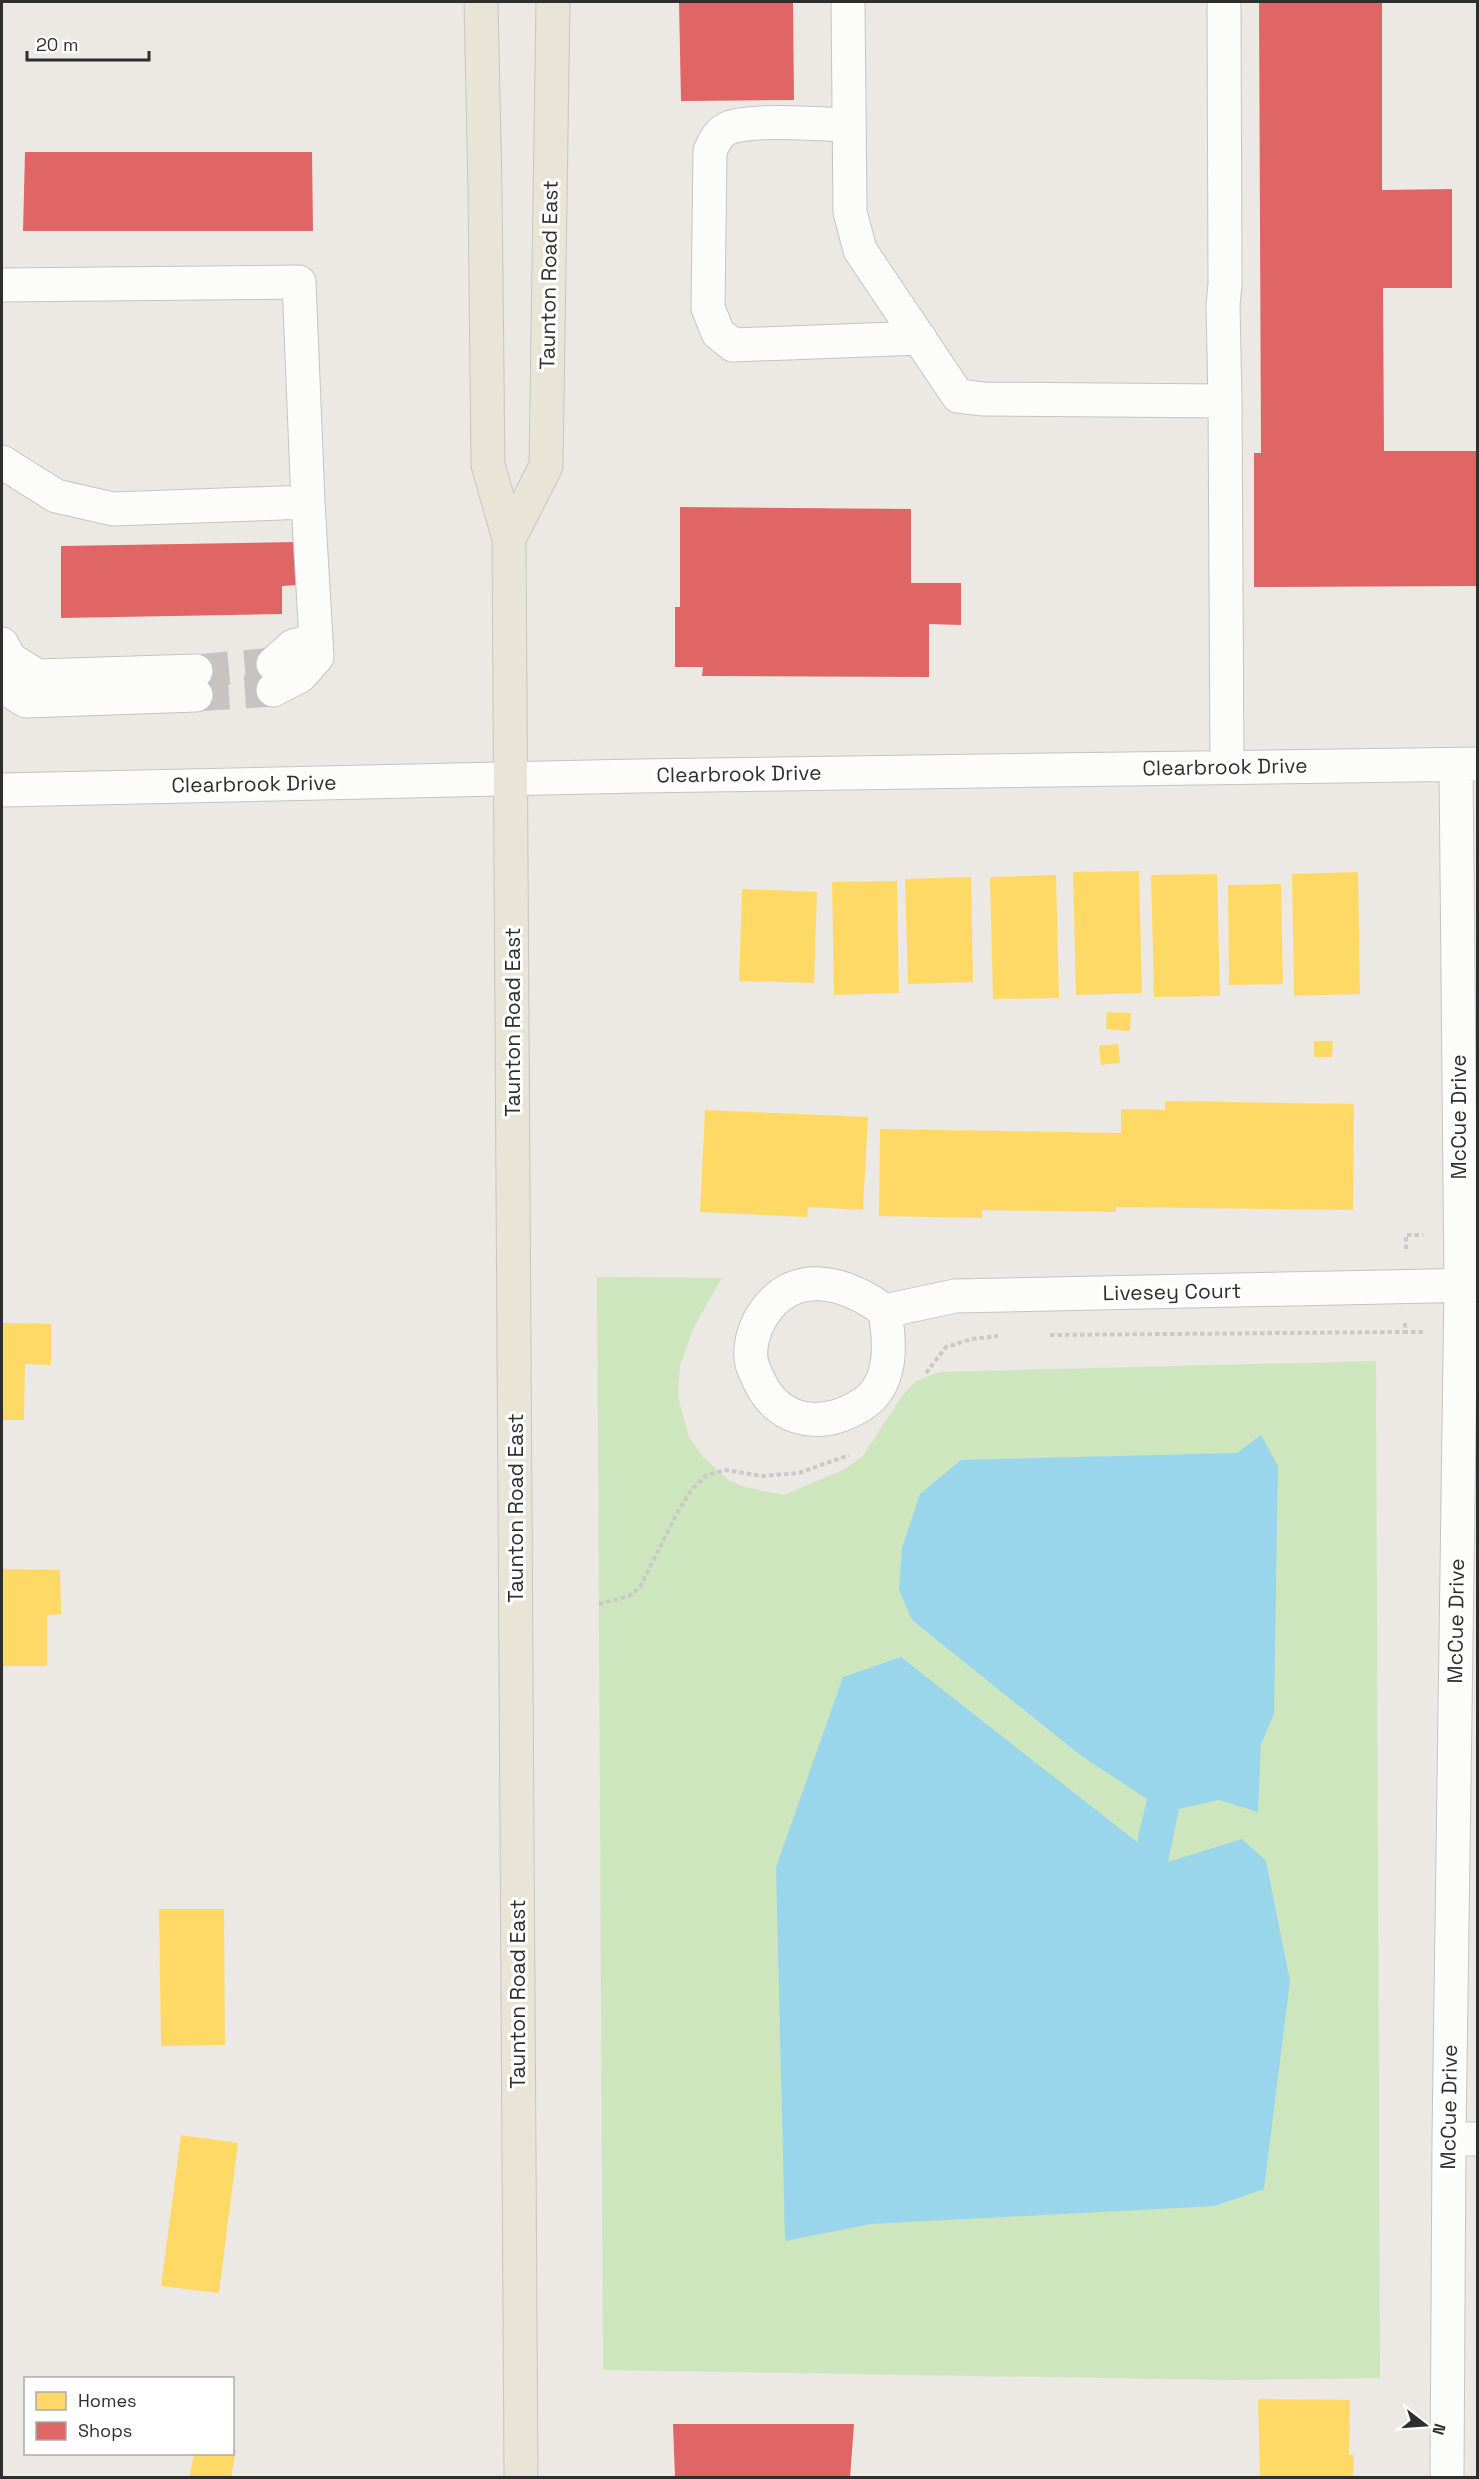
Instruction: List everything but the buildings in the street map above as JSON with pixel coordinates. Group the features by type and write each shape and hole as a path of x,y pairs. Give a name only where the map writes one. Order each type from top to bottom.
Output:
{"main road":[{"name":"Taunton Road East","path":"481,2 486,189 488,465 509,539 521,2478"},
{"name":"Taunton Road East","path":"509,539 546,466 553,2"}],"street":[{"path":"848,2 850,212 860,250 958,396 983,399 1225,401"},
{"path":"1224,2 1225,284 1223,305 1227,766"},
{"path":"849,125 750,124 729,128 716,136 710,151 708,308 718,333 733,345 920,338"},
{"path":"2,285 299,282 316,640 293,646 273,677"},
{"path":"2,462 56,496 113,509 308,502"},
{"path":"2,644 10,659 38,676 196,683 27,701 2,686"},
{"name":"Clearbrook Drive","path":"2,790 511,778 1467,764"},
{"name":"McCue Drive","path":"1447,2478 1463,2139 1469,1286 1467,764"},
{"path":"836,1284 865,1296 885,1311 889,1340 888,1363 878,1386 866,1401 832,1419 819,1420 796,1416 784,1411 766,1396 751,1363 754,1330 771,1302 801,1285 836,1284"},
{"name":"Livesey Court","path":"885,1311 955,1296 1469,1286"}],"path":[{"path":"1048,1335 1405,1332"},
{"path":"921,1381 946,1347 972,1339 1001,1335"},
{"path":"599,1604 628,1596 640,1587 677,1513 692,1489 706,1475 726,1470 762,1476 799,1473 849,1454"}],"green space":[{"path":"597,1277 722,1278 694,1327 680,1366 678,1396 689,1437 703,1457 728,1480 745,1487 784,1495 845,1469 862,1457 902,1396 916,1381 940,1372 1376,1361 1380,2378 1229,2380 603,2370"}],"water":[{"path":"1261,1435 1278,1466 1274,1714 1261,1744 1258,1812 1219,1800 1179,1809 1168,1862 1242,1839 1266,1861 1290,1981 1264,2189 1215,2206 871,2224 785,2241 776,1867 843,1677 901,1657 1137,1842 1147,1799 1080,1755 912,1620 899,1590 902,1548 920,1494 961,1460 1237,1453"}],"tunnel":[{"path":"196,671 273,664"},
{"path":"196,695 273,690"}]}
